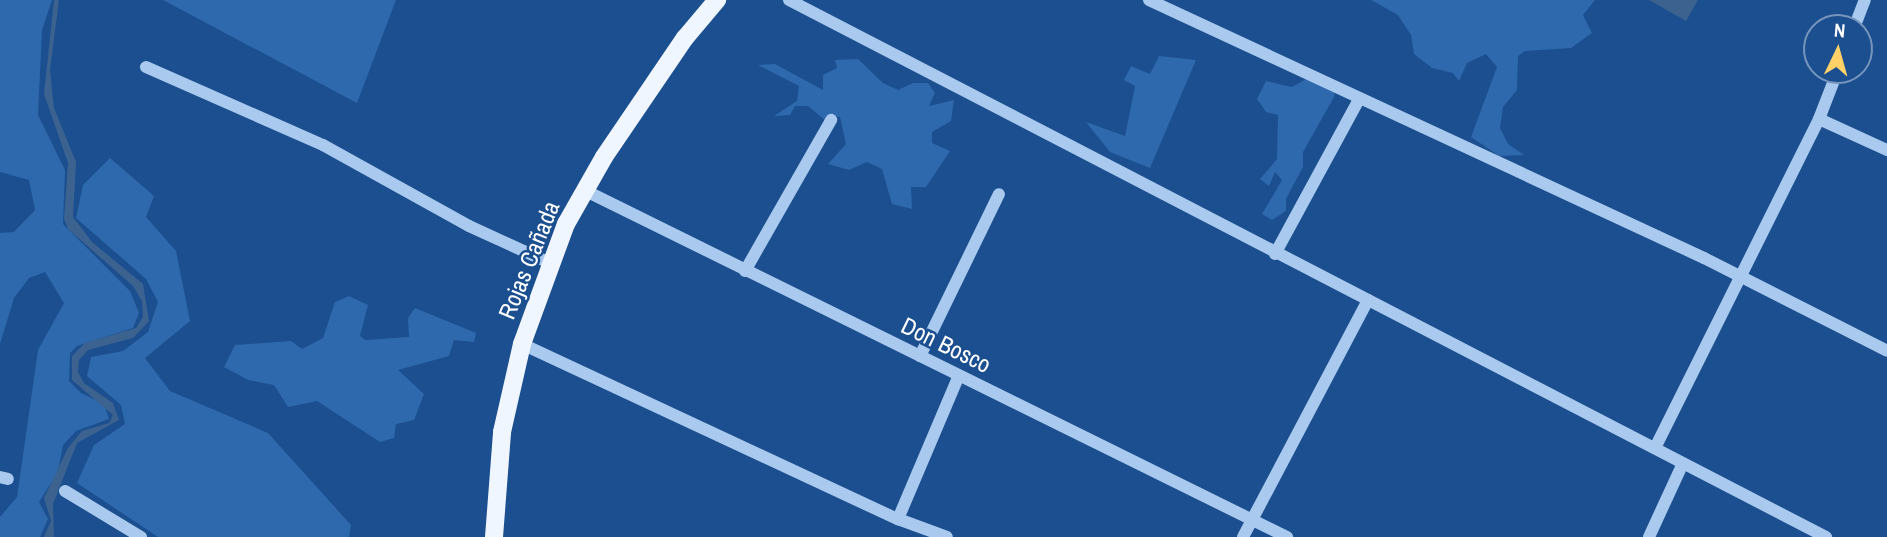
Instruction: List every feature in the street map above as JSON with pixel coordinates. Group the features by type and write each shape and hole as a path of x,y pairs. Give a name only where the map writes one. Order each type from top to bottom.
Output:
{"main road":[{"name":"Rojas Cañada","path":"494,537 502,432 522,344 550,263 586,191 685,38 717,0"}],"street":[{"path":"789,0 1275,254 1656,446 1683,463 1826,537"},
{"path":"1149,0 1741,278 1887,351"},
{"path":"146,67 323,145 469,226 550,263"},
{"path":"1656,446 1819,118 1832,84"},
{"path":"1275,254 1359,99"},
{"path":"1819,118 1887,150"},
{"path":"745,271 831,120"},
{"name":"Don Bosco","path":"586,191 1287,537"},
{"path":"920,356 999,194"},
{"path":"1243,537 1368,300"},
{"path":"522,344 898,519 947,537"},
{"path":"898,519 959,375"},
{"path":"1649,537 1683,463"},
{"path":"65,492 141,537"}],"shaded area":[{"path":"0,0 52,0 42,30 38,115 65,170 63,224 130,291 139,313 133,328 77,346 70,353 69,381 81,393 104,404 109,419 76,431 63,445 58,472 39,502 48,519 40,537 0,537 0,517 17,497 38,350 64,303 45,272 29,278 14,298 0,344 0,233 14,232 35,210 29,180 0,172"},
{"path":"54,0 59,0 50,70 54,108 76,162 73,217 92,242 143,284 149,321 133,338 88,350 79,360 78,372 84,383 113,403 119,420 77,443 53,504 54,537 44,537 51,521 44,498 68,448 82,431 109,423 113,415 72,380 72,356 85,343 136,328 143,317 142,301 133,286 68,229 64,219 68,163 44,94"},
{"path":"163,0 396,0 357,103"},
{"path":"1371,0 1595,0 1583,15 1592,33 1571,48 1525,51 1518,56 1517,90 1503,107 1500,128 1508,144 1524,155 1499,156 1471,137 1497,67 1486,54 1467,63 1459,81 1453,73 1432,68 1414,54 1411,35 1398,15"},
{"path":"1649,0 1698,0 1686,21"},
{"path":"1159,56 1196,60 1150,168 1110,152 1086,122 1125,136 1135,86 1124,80 1131,66 1150,74"},
{"path":"858,59 883,83 898,90 913,83 928,83 935,93 929,106 954,100 951,121 932,132 932,143 950,151 926,187 911,187 912,209 892,204 882,169 867,162 849,170 828,164 846,144 840,117 829,116 827,122 808,106 795,106 790,115 774,116 797,101 799,86 758,65 775,64 823,90 823,75 837,68 835,60"},
{"path":"1308,78 1336,85 1334,97 1303,152 1303,167 1286,199 1286,211 1272,220 1262,214 1282,180 1275,172 1269,186 1260,179 1277,159 1278,115 1266,112 1257,99 1266,81 1292,87"},
{"path":"110,158 154,196 146,217 176,251 190,321 145,358 170,391 268,433 351,525 349,537 158,537 77,483 94,445 125,424 121,405 87,376 91,357 123,351 148,332 158,302 146,279 76,218 83,185"},
{"path":"349,296 368,305 360,336 365,340 409,337 408,318 415,308 476,333 474,342 454,340 449,356 398,370 424,394 414,420 396,424 394,438 380,442 317,401 288,407 274,385 248,380 224,367 235,345 291,341 302,349 323,338 335,302"}]}
